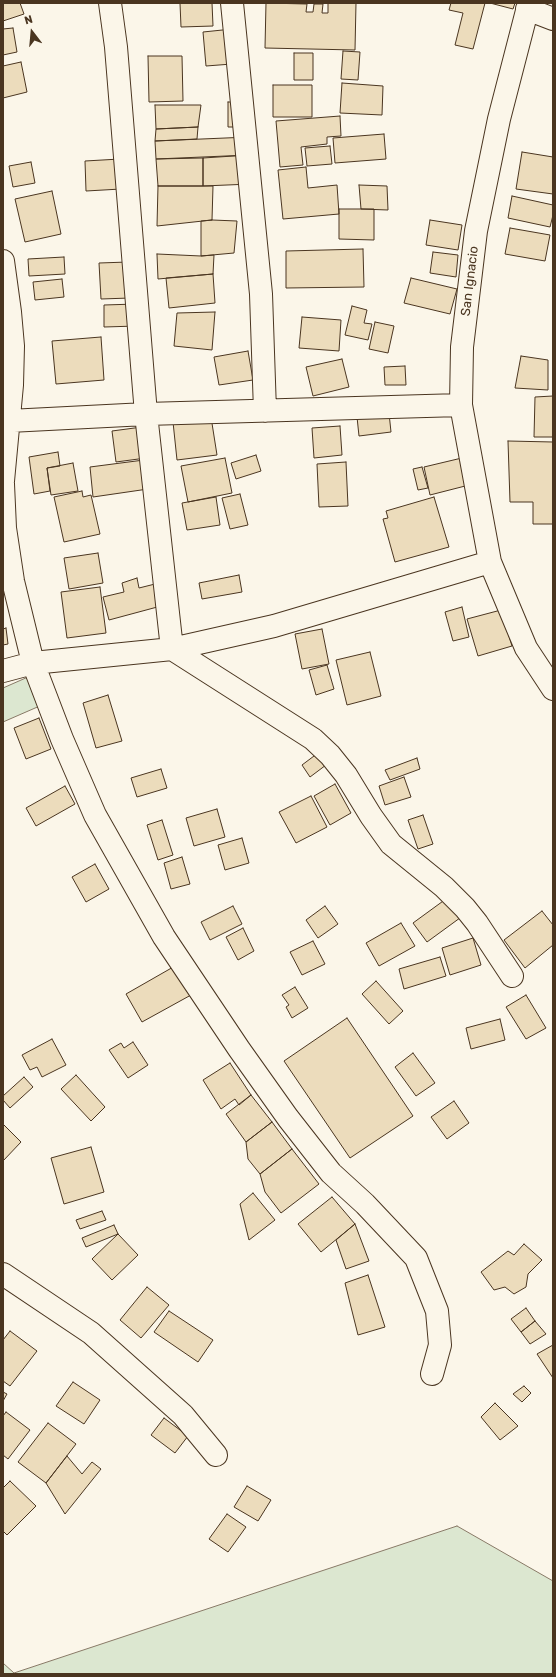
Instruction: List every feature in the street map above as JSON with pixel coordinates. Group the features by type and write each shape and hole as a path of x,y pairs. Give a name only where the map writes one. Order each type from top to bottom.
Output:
{"street":[{"path":"110,3 116,54 146,414 172,649"},
{"path":"232,3 261,294 265,411"},
{"path":"528,6 553,19"},
{"name":"San Ignacio","path":"528,6 499,119 476,231 462,347 461,404 490,562 526,648 553,689"},
{"path":"3,261 13,346 12,385 3,483 5,528 13,581 33,663 62,739 95,815 125,871 164,937 239,1049 288,1118 331,1173 365,1204 416,1258 437,1311 440,1345 432,1374"},
{"path":"9,421 146,414 461,404"},
{"path":"3,670 33,663 172,649 274,626 490,562"},
{"path":"172,649 313,739 330,755 346,775 370,816 391,844 439,883 465,908 477,923 512,976"},
{"path":"3,1274 90,1333 183,1415 216,1455"}],"green space":[{"path":"28,677 42,705 3,722 3,688"},
{"path":"457,1526 553,1581 553,1674 3,1674 3,1663 14,1673"}],"building":[{"path":"3,3 20,3 24,14 3,21"},
{"path":"180,3 212,3 213,26 181,27"},
{"path":"266,3 307,4 306,12 313,12 314,4 323,4 322,13 328,13 328,3 356,3 355,50 265,48"},
{"path":"451,3 485,3 473,49 455,45 463,13 449,10"},
{"path":"490,3 515,3 513,9"},
{"path":"13,28 17,52 3,55 3,29"},
{"path":"242,28 245,63 206,66 203,32"},
{"path":"343,51 360,52 358,80 341,79"},
{"path":"294,53 313,53 313,80 294,80"},
{"path":"148,56 182,56 183,101 149,102"},
{"path":"21,62 27,92 3,98 3,66"},
{"path":"342,83 383,86 382,115 340,113"},
{"path":"273,85 312,85 312,117 273,117"},
{"path":"228,102 249,102 250,127 228,127"},
{"path":"155,105 201,105 198,127 156,129"},
{"path":"340,116 341,136 327,137 327,144 301,147 303,165 280,167 276,121"},
{"path":"198,127 197,139 155,141 156,129"},
{"path":"384,134 386,159 335,163 333,138"},
{"path":"249,137 249,155 156,159 155,141"},
{"path":"330,146 332,164 307,166 305,148"},
{"path":"522,152 553,157 553,194 516,189"},
{"path":"249,155 251,184 203,186 203,158"},
{"path":"203,158 203,186 158,186 156,159"},
{"path":"120,159 121,189 86,191 85,161"},
{"path":"31,162 35,183 13,187 9,166"},
{"path":"306,167 308,188 337,185 339,214 283,219 278,170"},
{"path":"359,185 387,186 388,210 361,209"},
{"path":"158,186 213,186 212,220 157,226"},
{"path":"52,191 61,234 25,242 15,199"},
{"path":"512,196 553,205 553,215 550,227 508,218"},
{"path":"339,209 374,209 374,240 339,239"},
{"path":"430,220 462,225 458,250 426,245"},
{"path":"201,221 237,221 234,253 201,256"},
{"path":"510,228 550,235 545,261 505,254"},
{"path":"363,249 364,287 286,288 286,251"},
{"path":"433,252 458,255 456,277 430,273"},
{"path":"157,254 201,256 214,255 213,274 158,279"},
{"path":"64,257 65,274 29,276 28,259"},
{"path":"128,262 130,298 101,299 99,263"},
{"path":"213,274 215,303 169,308 166,278"},
{"path":"411,278 457,289 450,314 404,303"},
{"path":"62,279 64,297 35,300 33,282"},
{"path":"136,304 137,326 104,327 104,305"},
{"path":"352,306 367,310 364,323 372,324 368,340 345,335"},
{"path":"215,312 212,350 174,346 177,313"},
{"path":"302,317 341,320 339,351 299,348"},
{"path":"375,322 394,326 388,353 369,349"},
{"path":"101,337 104,380 56,384 52,341"},
{"path":"248,351 253,380 219,385 214,357"},
{"path":"521,356 548,360 548,390 515,388"},
{"path":"342,359 349,387 313,396 306,367"},
{"path":"405,366 406,385 385,385 384,367"},
{"path":"553,396 553,437 534,437 535,397"},
{"path":"389,413 391,432 359,436 357,417"},
{"path":"211,417 217,455 177,460 173,422"},
{"path":"340,426 342,455 314,458 312,428"},
{"path":"142,427 146,458 116,462 112,431"},
{"path":"508,441 553,442 553,524 533,524 533,502 510,502"},
{"path":"58,452 60,466 47,468 50,491 34,494 29,457"},
{"path":"256,455 261,471 236,479 231,463"},
{"path":"466,457 473,484 430,495 424,467"},
{"path":"225,458 232,493 188,502 181,466"},
{"path":"144,460 148,489 93,497 90,467"},
{"path":"346,462 348,506 319,507 317,464"},
{"path":"73,463 78,491 51,495 47,468"},
{"path":"422,467 428,488 418,490 413,469"},
{"path":"82,491 83,497 91,495 100,534 64,542 54,497"},
{"path":"240,494 248,525 230,529 222,498"},
{"path":"216,497 220,525 187,530 182,503"},
{"path":"434,497 449,547 395,562 383,519 388,518 386,511"},
{"path":"98,553 103,583 69,589 64,558"},
{"path":"239,575 242,592 202,599 199,583"},
{"path":"137,578 139,588 155,584 161,606 109,620 103,597 124,592 122,583"},
{"path":"100,587 106,633 67,638 61,592"},
{"path":"462,607 469,637 453,641 445,612"},
{"path":"501,610 512,646 478,656 467,619"},
{"path":"6,628 8,644 3,645 3,629"},
{"path":"322,629 329,664 302,669 295,634"},
{"path":"370,652 381,696 347,705 336,660"},
{"path":"327,665 334,689 316,695 309,670"},
{"path":"108,695 122,741 96,748 83,703"},
{"path":"39,718 51,749 26,759 14,728"},
{"path":"322,750 330,762 310,777 302,765"},
{"path":"417,758 420,769 390,780 385,770"},
{"path":"161,769 167,788 137,797 131,778"},
{"path":"404,777 411,797 385,805 379,786"},
{"path":"335,784 351,813 330,825 314,796"},
{"path":"65,786 75,804 36,826 26,808"},
{"path":"311,796 327,827 296,843 279,812"},
{"path":"217,809 225,837 194,846 186,818"},
{"path":"423,815 433,844 418,849 408,820"},
{"path":"162,820 173,855 158,860 147,825"},
{"path":"242,838 249,863 225,870 218,845"},
{"path":"182,857 190,884 171,889 164,863"},
{"path":"95,864 109,889 86,902 72,877"},
{"path":"450,896 464,915 427,942 413,923"},
{"path":"233,906 242,924 210,940 201,922"},
{"path":"325,906 338,924 318,938 306,920"},
{"path":"542,911 553,925 553,945 525,968 504,940"},
{"path":"401,923 415,946 379,966 366,943"},
{"path":"243,928 254,951 238,960 226,937"},
{"path":"473,938 481,965 450,975 442,948"},
{"path":"313,941 325,964 302,975 290,952"},
{"path":"440,957 446,976 404,989 399,969"},
{"path":"175,966 191,995 142,1022 126,994"},
{"path":"376,981 403,1011 389,1024 362,994"},
{"path":"295,987 308,1008 292,1018 286,1007 289,1005 282,995"},
{"path":"526,995 546,1028 526,1039 506,1007"},
{"path":"347,1018 413,1116 350,1158 284,1061"},
{"path":"500,1019 505,1040 471,1049 466,1028"},
{"path":"52,1039 66,1065 42,1077 37,1067 30,1070 22,1055"},
{"path":"133,1042 148,1065 128,1078 109,1050 121,1043 124,1048"},
{"path":"413,1053 435,1083 416,1096 395,1067"},
{"path":"230,1063 251,1095 239,1105 235,1099 221,1109 203,1080"},
{"path":"76,1075 105,1107 91,1121 61,1089"},
{"path":"24,1077 33,1087 10,1108 3,1100 3,1096"},
{"path":"251,1095 272,1122 246,1142 226,1114"},
{"path":"454,1101 469,1123 447,1139 431,1117"},
{"path":"272,1122 292,1149 260,1174 248,1159 246,1142"},
{"path":"3,1124 21,1142 3,1161"},
{"path":"91,1147 104,1192 64,1204 51,1158"},
{"path":"292,1149 319,1184 281,1213 265,1192 260,1174"},
{"path":"253,1193 275,1220 249,1240 240,1204"},
{"path":"332,1197 355,1224 321,1252 298,1224"},
{"path":"102,1211 106,1220 80,1229 76,1220"},
{"path":"355,1224 369,1261 346,1269 336,1240"},
{"path":"114,1225 118,1234 86,1247 82,1238"},
{"path":"118,1234 138,1255 112,1280 92,1259"},
{"path":"524,1244 542,1260 528,1274 526,1287 514,1294 505,1287 494,1290 481,1272 508,1251 514,1255"},
{"path":"368,1275 385,1327 358,1335 345,1283"},
{"path":"147,1287 169,1305 141,1338 120,1320"},
{"path":"526,1308 535,1321 521,1332 511,1319"},
{"path":"169,1311 213,1340 198,1362 154,1332"},
{"path":"535,1321 546,1334 530,1344 521,1332"},
{"path":"10,1331 37,1351 10,1386 3,1381 3,1340"},
{"path":"553,1345 553,1378 537,1354"},
{"path":"73,1382 100,1400 84,1424 56,1406"},
{"path":"524,1386 531,1393 522,1402 513,1394"},
{"path":"3,1392 7,1394 3,1401"},
{"path":"495,1403 518,1426 500,1440 481,1417"},
{"path":"6,1412 30,1430 8,1459 3,1455 3,1416"},
{"path":"164,1418 188,1436 175,1453 151,1435"},
{"path":"48,1423 76,1444 46,1483 18,1462"},
{"path":"67,1456 82,1474 92,1462 101,1469 65,1514 46,1483"},
{"path":"10,1481 36,1506 7,1535 3,1531 3,1488"},
{"path":"247,1486 271,1500 258,1521 234,1507"},
{"path":"227,1514 246,1527 228,1552 209,1539"}]}
